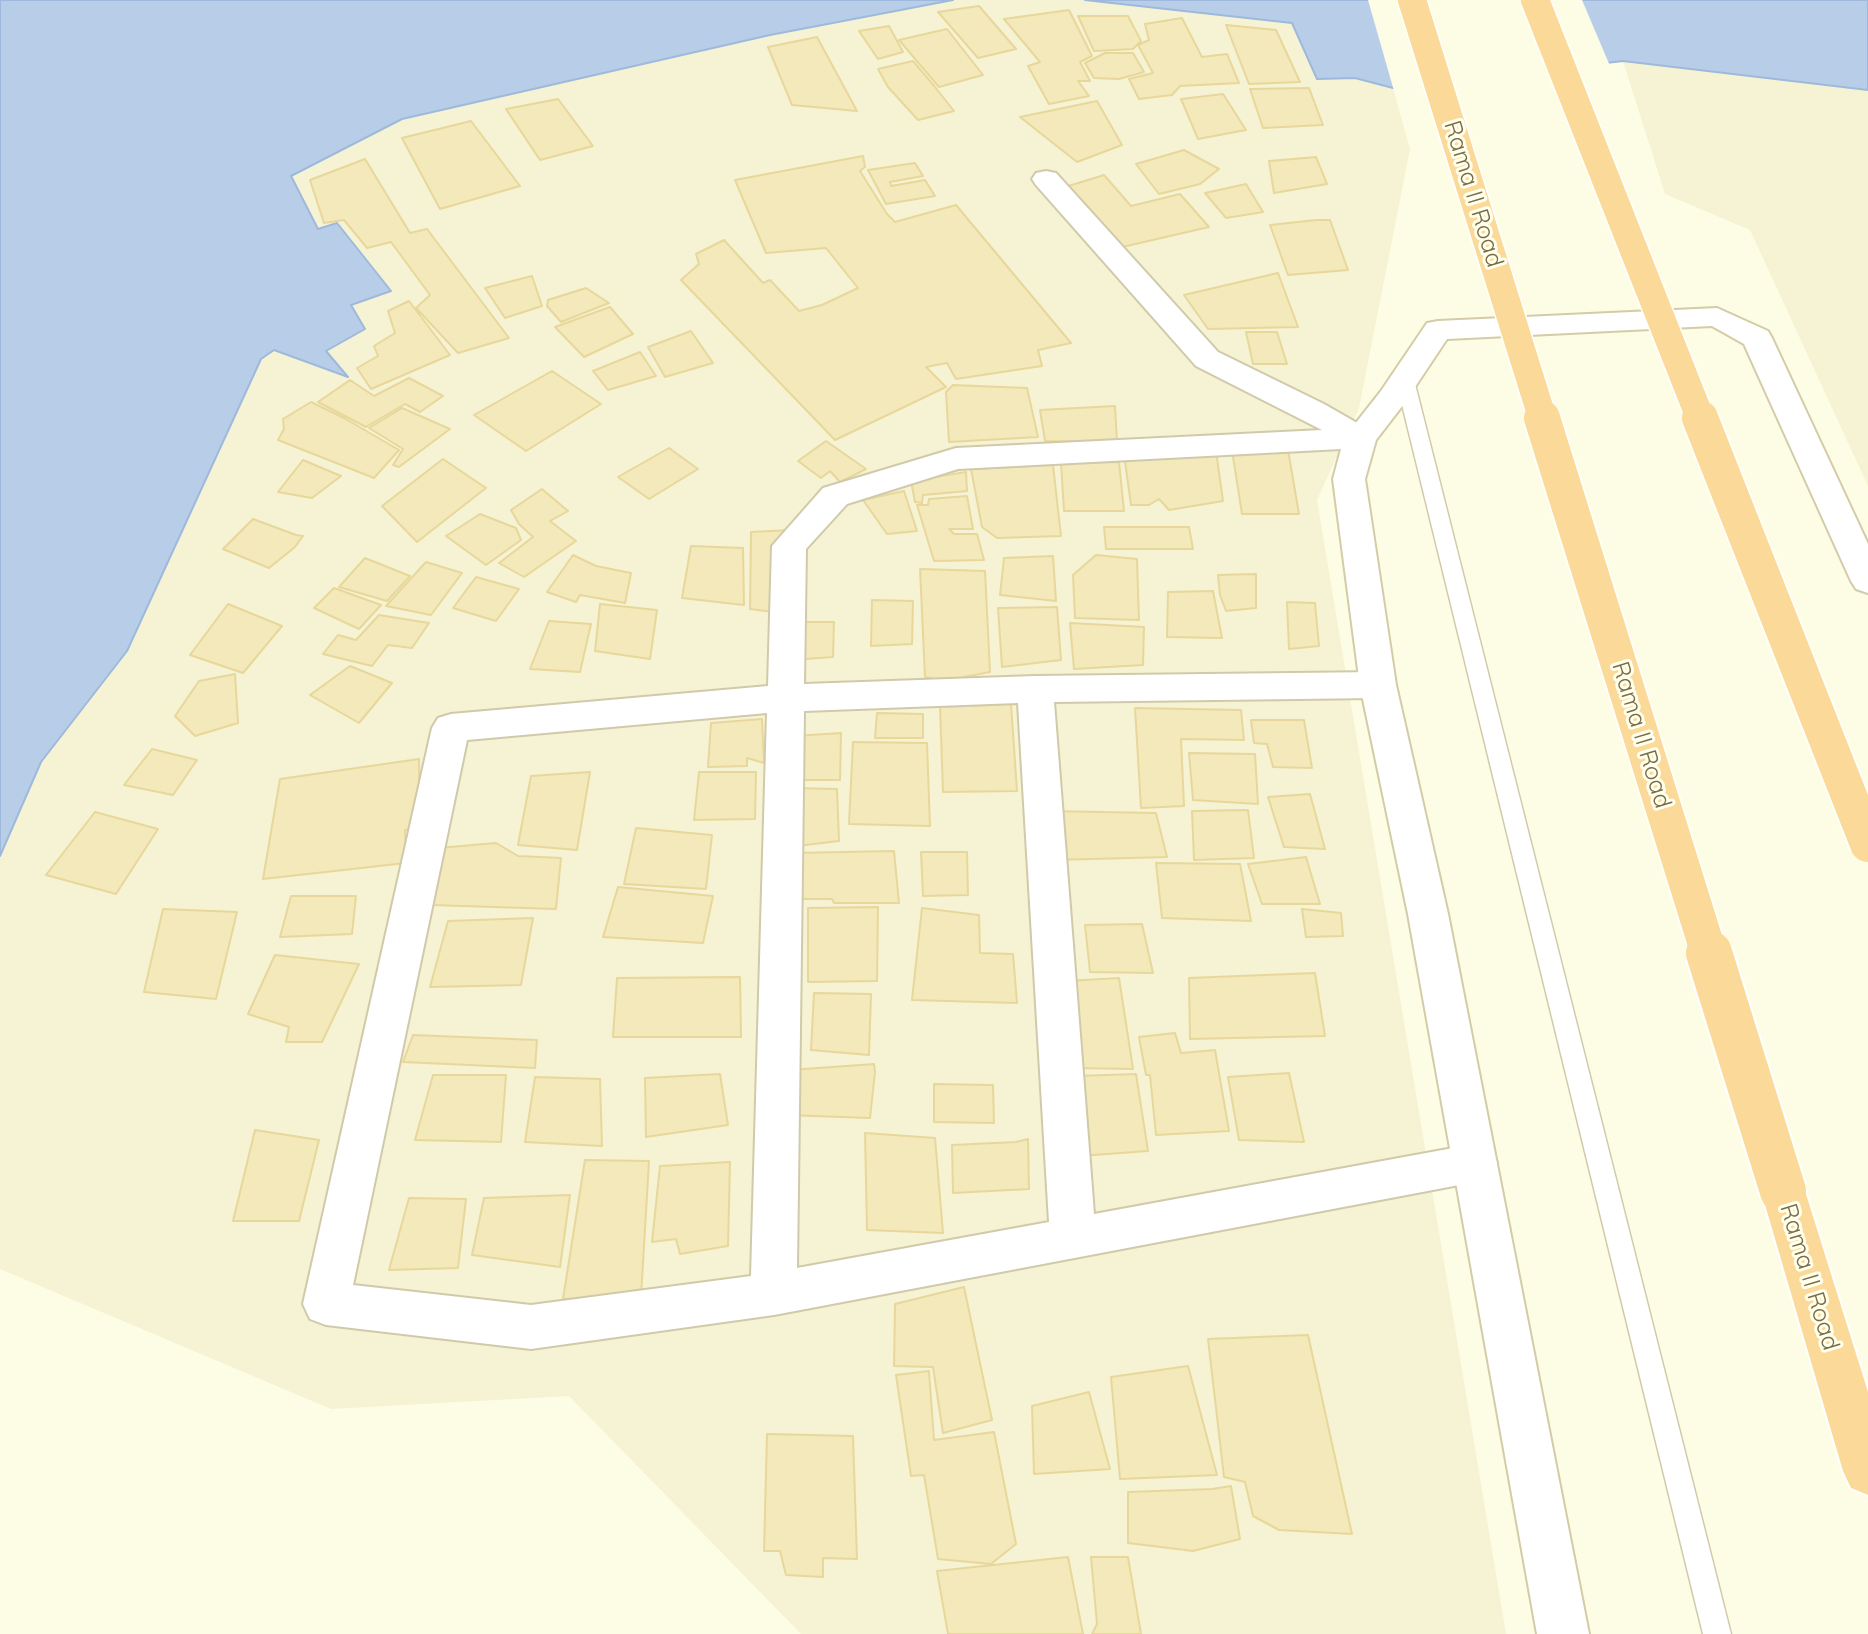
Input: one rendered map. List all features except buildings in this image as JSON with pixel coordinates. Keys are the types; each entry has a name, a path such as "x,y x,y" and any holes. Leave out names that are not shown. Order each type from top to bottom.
{"highway":[{"name":"Rama II Road","path":"1412,0 1868,1471"},
{"path":"1535,0 1868,844"}],"street":[{"path":"1046,179 1207,359 1313,411 1360,438"},
{"path":"1563,1634 1428,914 1378,685 1349,479 1360,438 1405,380 1438,330 1717,317 1757,338 1868,581"},
{"path":"774,1294 789,546 835,496 956,459 1360,438"},
{"path":"1378,685 1035,689 787,698 452,728 327,1304 531,1327 774,1294 1475,1163"},
{"path":"1035,689 1073,1239"}],"lane":[{"path":"1405,380 1717,1634"}],"shaded area":[{"path":"953,0 1085,0 1292,23 1317,79 1355,78 1393,88 1410,149 1359,408 1317,500 1506,1634 801,1634 569,1396 331,1409 0,1269 0,856 41,762 127,651 261,359 274,350 346,376 325,351 350,305 318,229 291,176 402,119 770,35"},
{"path":"1623,61 1868,90 1868,486 1750,230 1665,194"}],"water":[{"path":"0,0 953,0 770,35 402,119 291,176 318,229 337,223 391,291 351,305 365,329 326,351 348,377 274,350 261,359 127,651 41,762 0,856"},
{"path":"1085,0 1868,0 1868,90 1623,61 1393,88 1355,78 1317,79 1292,23"}],"pier":[{"path":"1368,0 1582,0 1610,66 1394,91"}]}
